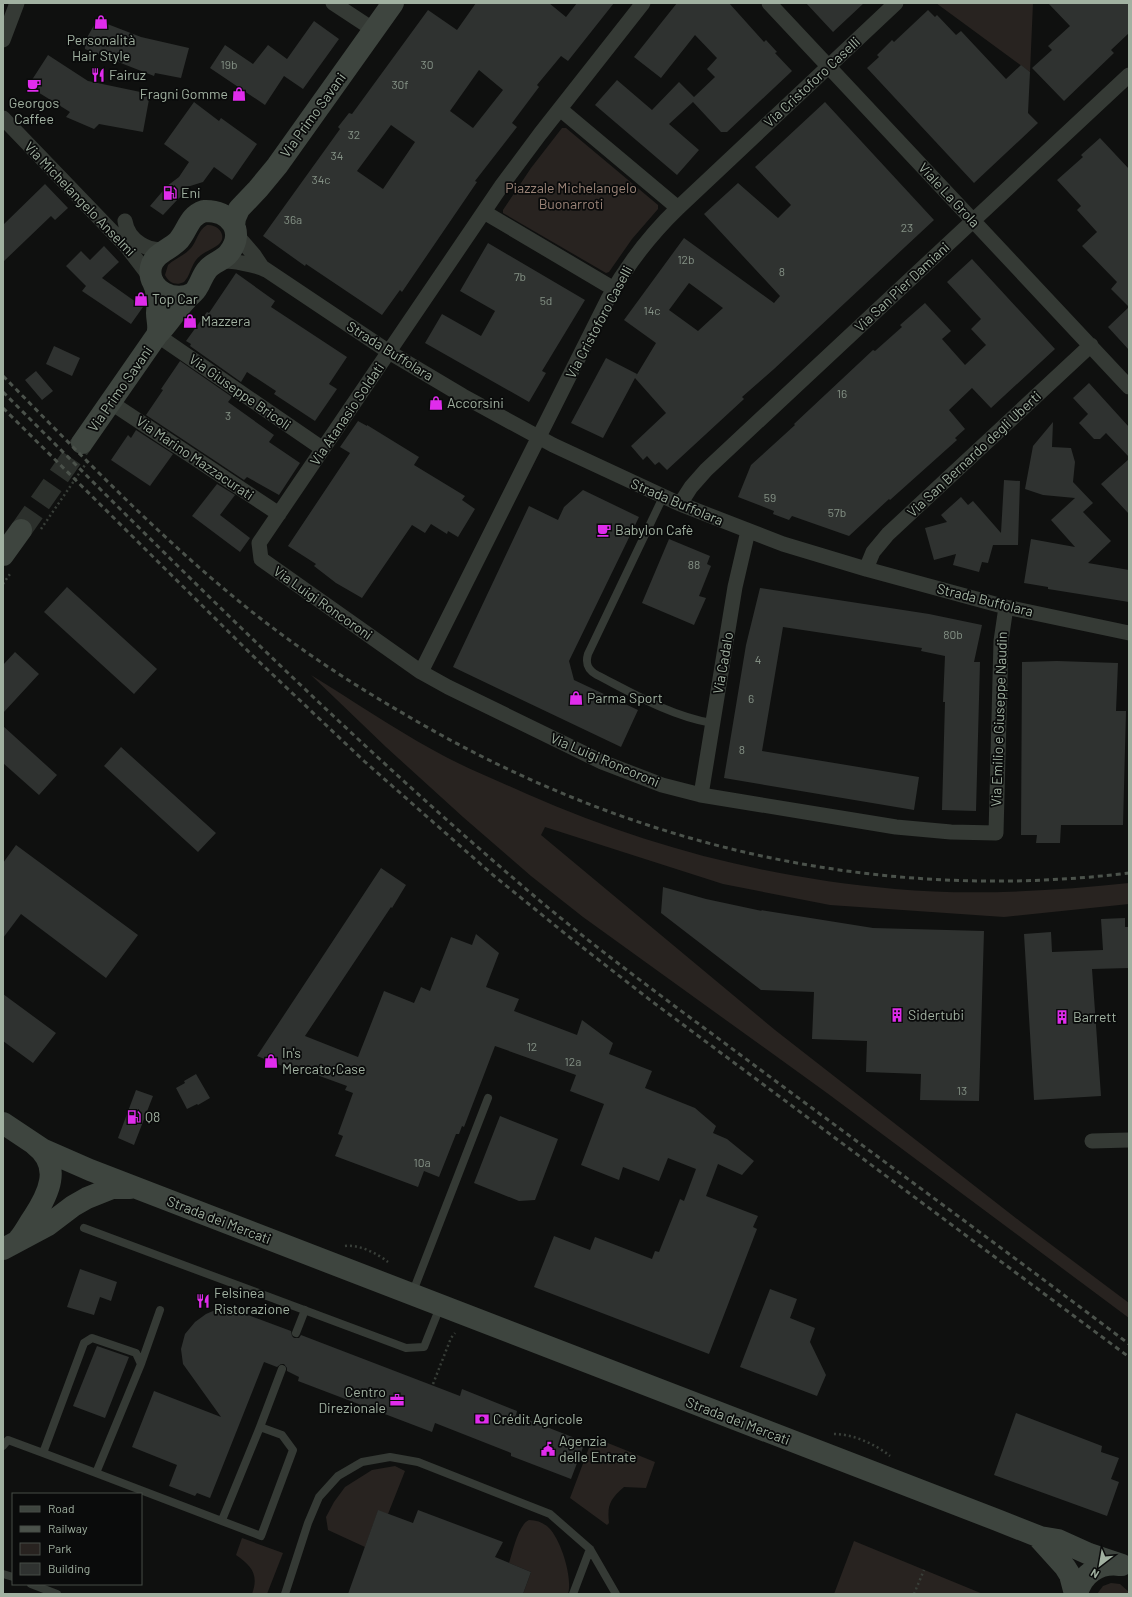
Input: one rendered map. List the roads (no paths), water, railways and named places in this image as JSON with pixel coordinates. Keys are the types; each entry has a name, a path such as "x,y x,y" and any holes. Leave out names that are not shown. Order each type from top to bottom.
{"street":[{"path":"3,40 18,3"},
{"path":"333,3 374,30"},
{"name":"Via Primo Savani","path":"234,226 235,218 239,209 277,166 393,3"},
{"path":"614,289 484,212 511,173 643,3"},
{"name":"Viale La Grola","path":"769,3 1129,387"},
{"name":"Via Cristoforo Caselli","path":"421,672 614,289 631,262 651,236 678,208 896,3"},
{"name":"Via San Pier Damiani","path":"680,504 691,487 706,470 1129,75"},
{"path":"560,109 678,208"},
{"name":"Via Michelangelo Anselmi","path":"3,118 127,247 153,282"},
{"name":"Via Primo Savani","path":"86,451 110,402 157,335 170,322 183,303 193,294 206,270 228,255 232,249 236,235 234,226 224,214 214,211 204,211 193,218 180,239 159,254 153,262 151,271 158,297 160,326 157,335"},
{"name":"Via Atanasio Soldati","path":"262,559 259,543 484,212"},
{"name":"Via Michelangelo Anselmi","path":"125,221 126,229 132,237 141,244 152,249 167,249"},
{"name":"Strada Buffolara","path":"234,226 240,240 254,255 262,267 389,352 539,437 663,497 783,544 866,569 1006,606 1129,633"},
{"name":"Strada Buffolara","path":"217,262 230,261 257,266 266,270"},
{"path":"153,282 164,293 174,297 184,297 193,294"},
{"name":"Via Giuseppe Bricoli","path":"157,335 323,449"},
{"name":"Via San Bernardo degli Uberti","path":"866,569 873,552 888,534 1090,346"},
{"name":"Via Marino Mazzacurati","path":"110,402 279,514"},
{"name":"Via Cadalo","path":"701,795 735,587 748,531"},
{"path":"3,555 29,533"},
{"name":"Via Luigi Roncoroni","path":"262,559 421,672 473,700 596,759 649,781 701,795 896,827 952,832 996,832"},
{"name":"Via Emilio e Giuseppe Naudin","path":"996,832 1001,641 1006,606"},
{"name":"Strada dei Mercati","path":"3,1123 32,1143 80,1166 145,1192 1037,1536 1058,1540 1089,1554 1125,1567"},
{"path":"1092,1141 1129,1140"},
{"path":"10,1245 42,1205 49,1190 51,1181 50,1167 46,1157 41,1150 32,1143"},
{"path":"10,1245 48,1225 80,1201 105,1190 123,1187 145,1192"},
{"name":"Strada dei Mercati","path":"1037,1536 1065,1567 1070,1575 1076,1594"},
{"name":"Strada dei Mercati","path":"1076,1594 1080,1585 1090,1572 1105,1565 1125,1567"}],"lane":[{"path":"663,497 588,654 588,669 593,674 663,708 689,718 712,723"},
{"path":"412,1294 488,1098"},
{"path":"84,1228 406,1348 424,1346 440,1306"},
{"path":"96,1473 141,1364 160,1310"},
{"path":"296,1333 305,1310"},
{"path":"43,1453 84,1343 92,1338 136,1353 141,1364"},
{"path":"222,1520 282,1369"},
{"path":"3,1446 8,1440 261,1536 293,1450 282,1435 260,1427"},
{"path":"284,1594 308,1523 319,1497 338,1476 362,1462 390,1458 418,1462 550,1514 590,1549 616,1594"},
{"path":"574,1594 590,1549"},
{"path":"33,1585 57,1594"}],"tunnel":[{"path":"21,530 82,443"}],"railway":[{"path":"3,376 93,467 186,556 251,611 288,639 346,679 406,715 490,760 576,799 664,830 754,854 846,871 939,880 1034,880 1129,873"},
{"path":"3,392 129,518 320,704 386,765 547,907 605,954 1129,1344"},
{"path":"3,408 252,655 364,761 493,875 654,1003 1129,1357"}],"place":[{"name":"Personalità Hair Style","path":"101,22"},
{"name":"Fairuz","path":"98,75"},
{"name":"Georgos Caffee","path":"34,85"},
{"name":"Fragni Gomme","path":"239,94"},
{"name":"Eni","path":"170,193"},
{"name":"Top Car","path":"141,299"},
{"name":"Mazzera","path":"190,321"},
{"name":"Accorsini","path":"436,403"},
{"name":"Babylon Cafè","path":"604,530"},
{"name":"Parma Sport","path":"576,698"},
{"name":"Sidertubi","path":"897,1015"},
{"name":"Barrett","path":"1062,1017"},
{"name":"In's Mercato;Case","path":"271,1061"},
{"name":"Q8","path":"134,1117"},
{"name":"Felsinea Ristorazione","path":"203,1301"},
{"name":"Centro Direzionale","path":"397,1400"},
{"name":"Crédit Agricole","path":"482,1419"},
{"name":"Agenzia delle Entrate","path":"548,1449"}],"park label":[{"name":"Piazzale Michelangelo Buonarroti","path":"571,196"}]}
